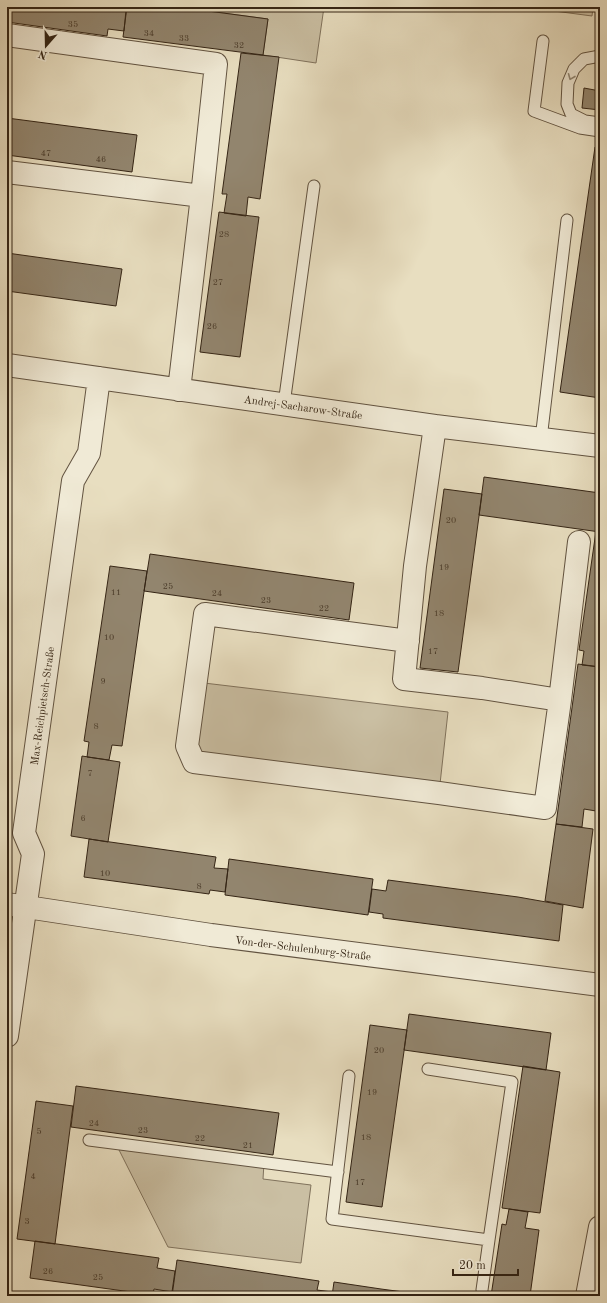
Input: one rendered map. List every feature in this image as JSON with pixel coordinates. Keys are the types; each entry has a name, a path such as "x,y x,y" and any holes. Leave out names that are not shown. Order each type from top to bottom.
{"street":[{"path":"7,35 216,64 179,390"},
{"path":"7,172 202,196"},
{"name":"Andrej-Sacharow-Straße","path":"7,365 435,426 600,446"},
{"name":"Max-Reichpietsch-Straße","path":"7,1036 16,905 33,854 24,833 73,481 89,453 99,378"},
{"path":"435,426 415,566 404,679 482,688 560,700"},
{"path":"408,641 205,614 187,746 194,762 545,808 579,542"},
{"name":"Von-der-Schulenburg-Straße","path":"16,905 219,936 600,985"},
{"path":"587,1296 600,1227"}],"lane":[{"path":"543,41 534,111 580,128 600,131"},
{"path":"600,56 584,59 574,69 568,83 567,104 571,114 585,120 600,123"},
{"path":"284,404 314,186"},
{"path":"541,439 567,220"},
{"path":"428,1070 512,1082 482,1290"},
{"path":"349,1076 332,1219 489,1240"},
{"path":"89,1140 338,1172"}],"shaded area":[{"path":"178,7 324,7 316,63 263,55 268,19"},
{"path":"524,7 593,7 592,16"},
{"path":"204,683 448,712 439,793 194,762"},
{"path":"116,1144 264,1163 263,1179 311,1185 301,1263 168,1247"}],"building":[{"path":"7,7 111,7 111,9 126,10 124,31 108,29 107,36 7,22"},
{"path":"127,7 178,7 268,19 263,55 123,37"},
{"path":"241,53 279,57 260,199 248,197 246,216 224,213 227,194 222,194"},
{"path":"584,88 600,91 600,110 582,108"},
{"path":"7,118 137,135 132,172 7,155"},
{"path":"595,147 600,147 600,398 560,392"},
{"path":"219,212 259,217 240,357 200,352"},
{"path":"7,253 122,269 116,306 7,291"},
{"path":"484,477 600,493 600,532 479,515"},
{"path":"444,489 482,494 458,672 420,668"},
{"path":"596,531 600,532 600,667 582,665 584,651 579,650"},
{"path":"150,554 354,583 349,620 144,591"},
{"path":"110,566 147,571 122,746 112,745 109,760 87,757 89,742 84,741"},
{"path":"578,664 600,667 600,780 596,811 584,809 582,827 556,824"},
{"path":"82,756 120,762 108,842 71,836"},
{"path":"556,824 593,829 583,908 545,901"},
{"path":"89,839 216,857 214,868 228,869 225,892 210,890 209,894 84,877"},
{"path":"229,859 373,879 368,915 225,895"},
{"path":"388,880 518,897 563,905 559,941 383,918 383,914 369,912 372,889 386,891"},
{"path":"409,1014 551,1033 546,1070 404,1050"},
{"path":"370,1025 407,1030 382,1207 346,1202"},
{"path":"523,1066 560,1072 540,1213 502,1208"},
{"path":"76,1086 279,1113 273,1155 71,1127"},
{"path":"36,1101 73,1106 55,1244 17,1239"},
{"path":"509,1209 528,1212 525,1228 539,1230 530,1296 491,1296 502,1224 506,1225"},
{"path":"35,1241 159,1258 157,1268 175,1271 172,1292 154,1289 153,1295 30,1278"},
{"path":"177,1260 319,1281 317,1290 332,1292 332,1296 172,1296"},
{"path":"334,1282 381,1289 434,1296 332,1296"}]}
